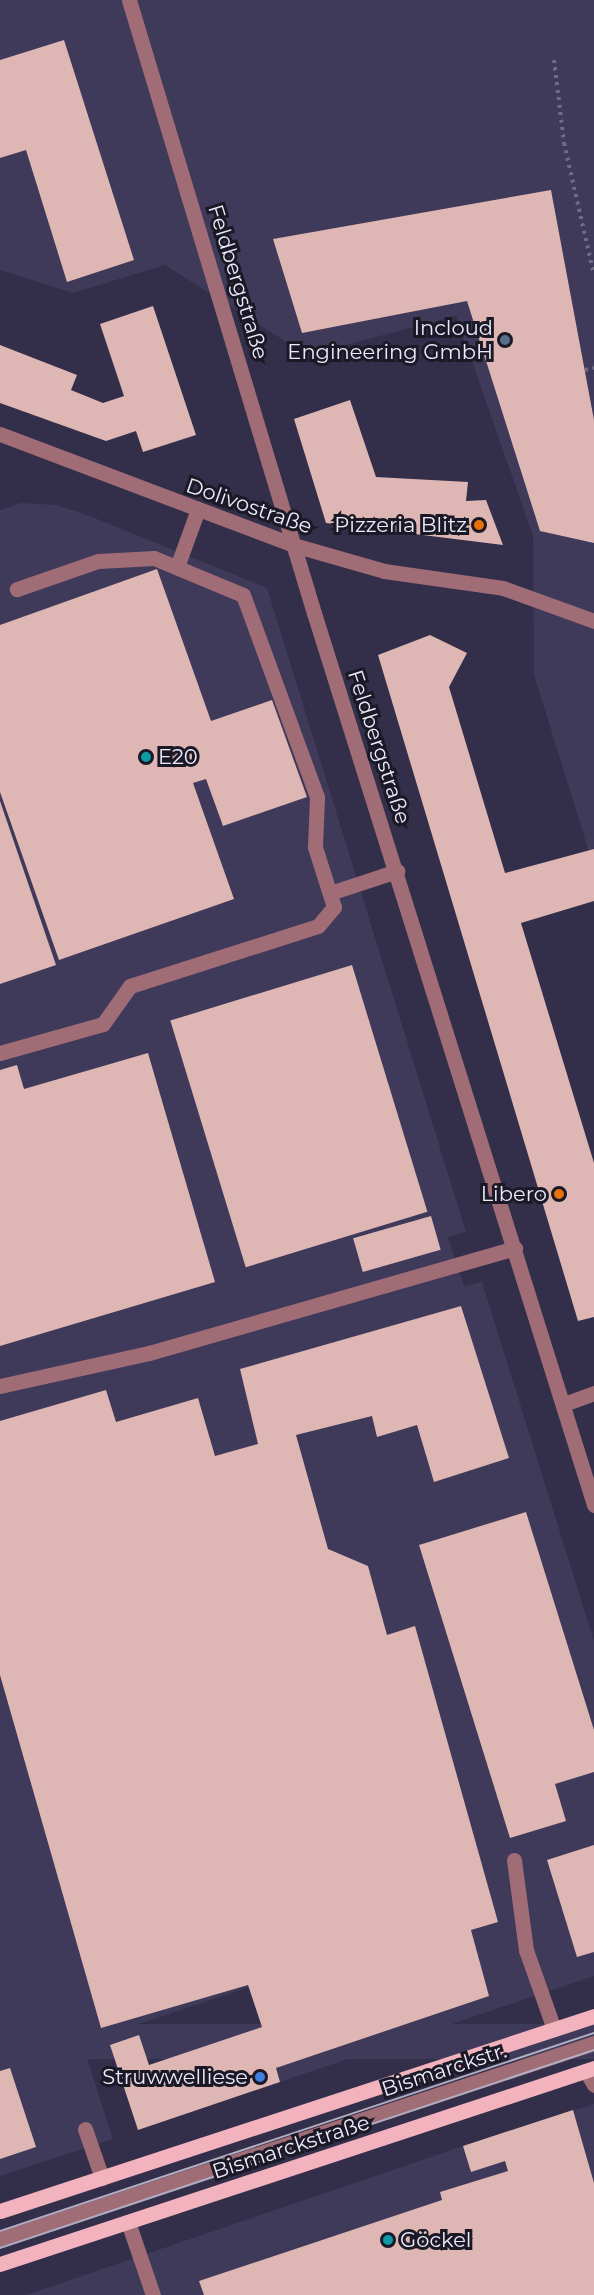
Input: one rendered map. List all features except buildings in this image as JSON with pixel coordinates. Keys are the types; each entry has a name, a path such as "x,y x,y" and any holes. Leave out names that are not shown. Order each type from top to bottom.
{"main road":[{"name":"Bismarckstraße","path":"0,2211 594,2016"},
{"name":"Bismarckstraße","path":"0,2264 590,2069"}],"street":[{"name":"Feldbergstraße","path":"129,0 594,1505"},
{"name":"Dolivostraße","path":"0,434 197,512 297,546 384,571 503,588 594,621"},
{"path":"177,567 197,512"},
{"path":"0,1053 103,1024 130,986 318,926 334,907 315,847 317,797 243,595 154,558 98,561 17,589"},
{"path":"330,893 397,871"},
{"path":"0,1386 149,1353 515,1248"},
{"path":"564,1404 594,1394"},
{"path":"514,1860 526,1950 554,2029"},
{"name":"Bismarckstr.","path":"0,2239 594,2043"},
{"path":"590,2069 594,2085"},
{"path":"85,2129 102,2178"},
{"path":"128,2222 153,2295"}],"path":[{"path":"554,60 564,143 594,275"},
{"path":"585,370 594,368"}],"shaded area":[{"path":"0,0 594,0 594,868 534,675 533,536 456,316 307,355 165,265 73,293 0,270"},
{"path":"21,503 57,505 90,516 267,588 466,1232 448,1237 464,1286 482,1282 594,1641 594,1976 280,2082 249,1987 82,2043 113,2139 0,2176 0,510"},
{"path":"0,2024 594,2024 594,2059 0,2059"},
{"path":"594,2104 594,2295 26,2295 463,2146"}],"tram line":[{"path":"0,2231 594,2033"},
{"path":"0,2248 594,2050"}],"place":[{"name":"Incloud Engineering GmbH","path":"505,340"},
{"name":"Pizzeria Blitz","path":"479,525"},
{"name":"E20","path":"146,757"},
{"name":"Libero","path":"559,1194"},
{"name":"Struwwelliese","path":"260,2077"},
{"name":"Göckel","path":"388,2240"}]}
